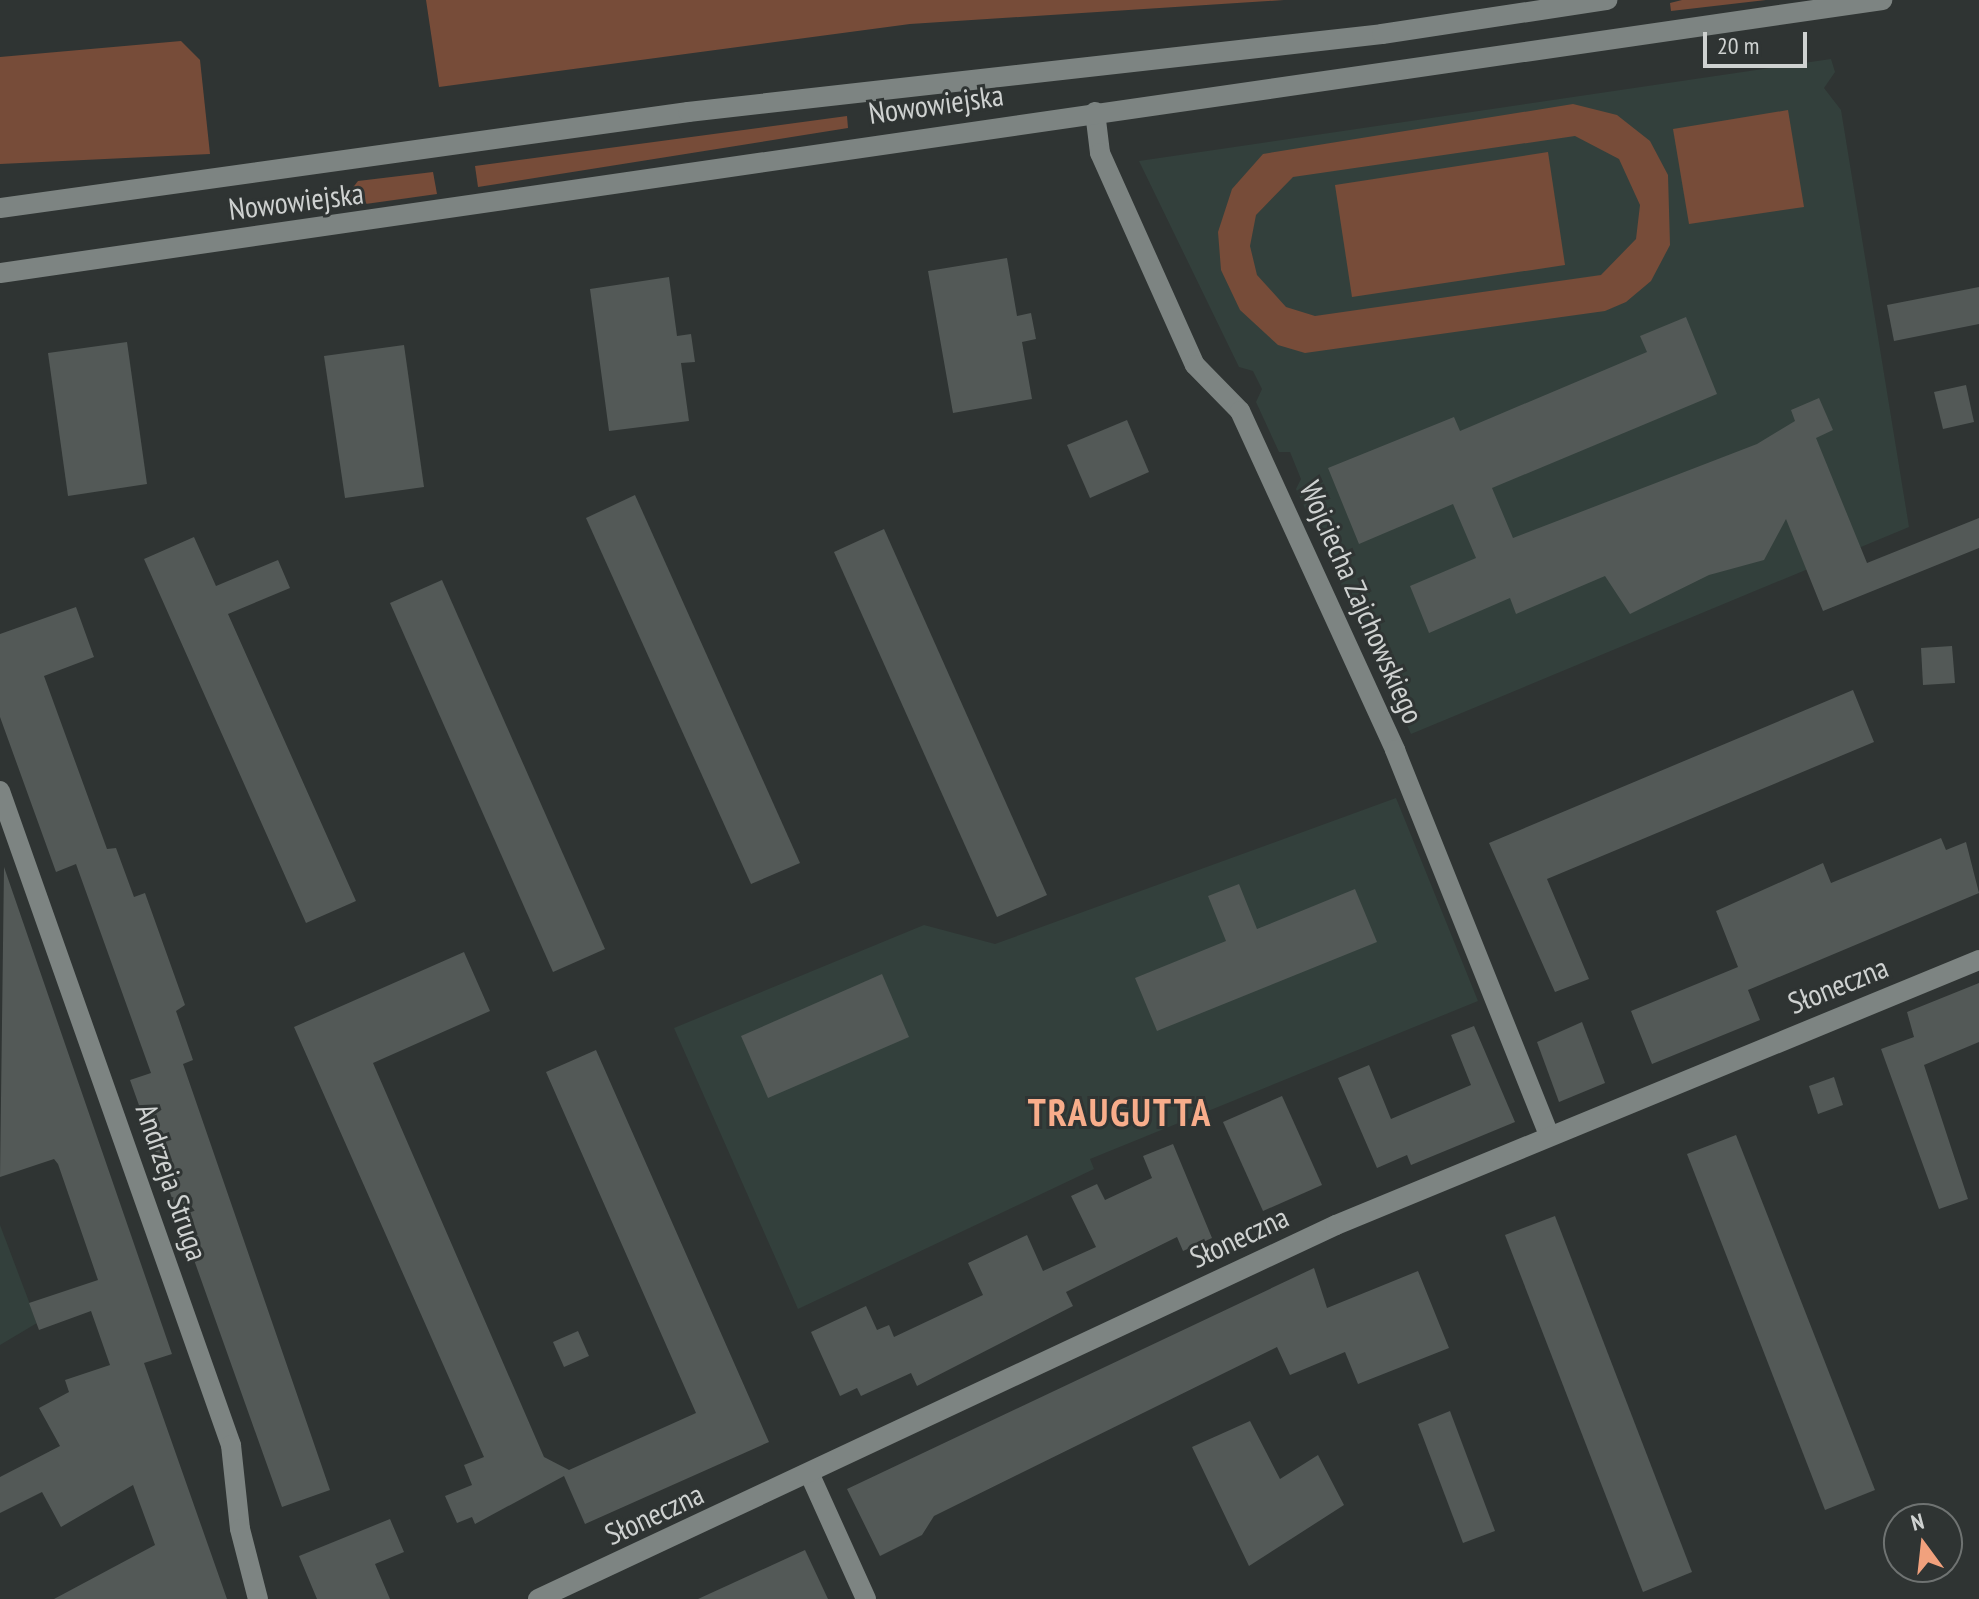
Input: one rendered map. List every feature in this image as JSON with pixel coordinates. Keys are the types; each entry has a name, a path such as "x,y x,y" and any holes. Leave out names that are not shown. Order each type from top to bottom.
{"street":[{"name":"Nowowiejska","path":"0,208 688,112 1382,34 1607,0"},
{"name":"Nowowiejska","path":"0,273 1882,0"},
{"name":"Wojciecha Zajchowskiego","path":"1095,112 1100,153 1195,365 1240,411 1427,826 1549,1135"},
{"name":"Andrzeja Struga","path":"0,791 231,1445 240,1529 258,1599"},
{"name":"Słoneczna","path":"538,1599 810,1475 1256,1262 1549,1135 1979,960"},
{"path":"810,1475 866,1599"}],"shaded area":[{"path":"426,0 1284,0 910,24 439,87"},
{"path":"1682,0 1766,0 1671,11 1670,3"},
{"path":"181,41 200,60 210,154 0,164 0,57"},
{"path":"1831,59 1835,72 1824,88 1841,110 1909,527 1411,734 1296,489 1301,479 1290,452 1279,452 1256,402 1262,389 1253,371 1239,367 1139,161"},
{"path":"1573,104 1617,115 1650,141 1668,175 1670,245 1651,281 1626,302 1605,311 1305,353 1278,345 1240,310 1221,270 1218,232 1232,189 1263,154","holes":["1575,136 1619,159 1640,205 1636,239 1601,275 1315,316 1286,307 1257,275 1250,246 1256,215 1293,177"]},
{"path":"1788,110 1804,207 1689,224 1673,129"},
{"path":"847,116 848,128 478,187 475,166"},
{"path":"1548,152 1565,265 1352,297 1335,185"},
{"path":"433,172 437,194 337,208 358,181"},
{"path":"1396,798 1478,1001 1090,1159 1094,1169 798,1309 674,1028 924,925 995,944"},
{"path":"0,1225 37,1323 0,1345"}],"building":[{"path":"1007,258 1017,316 1031,313 1036,339 1022,342 1032,399 953,413 928,271"},
{"path":"669,277 677,336 691,334 695,362 681,363 689,421 609,431 590,289"},
{"path":"1979,287 1979,324 1894,341 1887,305"},
{"path":"1686,317 1717,394 1492,488 1513,538 1757,444 1795,421 1791,410 1819,398 1833,430 1816,438 1867,563 1979,518 1979,548 1823,611 1786,519 1764,560 1709,575 1630,614 1605,576 1516,614 1510,598 1429,633 1410,586 1476,558 1453,504 1359,544 1328,468 1454,417 1460,431 1647,352 1640,336"},
{"path":"127,342 147,484 68,496 48,353"},
{"path":"404,345 424,487 345,498 324,356"},
{"path":"1966,385 1974,422 1943,429 1934,392"},
{"path":"1127,420 1149,472 1090,498 1067,445"},
{"path":"635,495 800,863 751,884 586,518"},
{"path":"884,529 1047,895 997,917 834,552"},
{"path":"194,537 216,586 278,560 290,588 228,614 356,901 306,923 144,559"},
{"path":"442,580 605,949 553,972 390,603"},
{"path":"76,607 94,657 44,676 107,849 116,848 134,897 145,893 185,1005 176,1011 193,1060 183,1064 330,1490 282,1507 130,1080 151,1073 76,864 56,872 0,717 0,634"},
{"path":"1952,646 1955,683 1923,685 1921,648"},
{"path":"1853,690 1874,742 1547,879 1589,979 1555,992 1489,843"},
{"path":"1941,838 1946,850 1966,842 1979,893 1748,990 1760,1020 1652,1064 1631,1011 1738,967 1716,911 1823,863 1831,883"},
{"path":"4,867 172,1354 144,1363 227,1599 54,1599 155,1545 133,1485 61,1527 42,1492 0,1513 0,1477 60,1446 39,1408 69,1392 65,1380 110,1365 91,1311 39,1330 29,1303 98,1280 58,1164 54,1159 0,1177"},
{"path":"1239,884 1257,929 1355,889 1377,942 1157,1031 1135,978 1226,941 1208,896"},
{"path":"464,952 490,1011 373,1063 544,1457 569,1470 696,1413 546,1072 596,1050 769,1442 585,1524 564,1476 475,1524 472,1517 457,1523 445,1496 472,1485 464,1465 484,1457 294,1027"},
{"path":"882,974 909,1037 768,1098 741,1036"},
{"path":"1979,983 1979,1042 1924,1065 1968,1199 1939,1209 1881,1049 1914,1037 1907,1012"},
{"path":"1582,1022 1605,1083 1559,1102 1537,1042"},
{"path":"1474,1026 1515,1122 1411,1165 1407,1155 1377,1168 1338,1078 1369,1065 1391,1119 1471,1085 1451,1035"},
{"path":"1834,1077 1843,1105 1818,1114 1809,1086"},
{"path":"1282,1096 1322,1185 1263,1211 1223,1122"},
{"path":"1736,1135 1875,1490 1825,1510 1687,1154"},
{"path":"1173,1144 1212,1238 1183,1251 1177,1237 1066,1292 1073,1306 917,1386 911,1373 861,1396 857,1388 840,1396 811,1332 866,1306 877,1330 889,1325 894,1337 983,1295 968,1263 1027,1235 1043,1271 1096,1247 1071,1196 1097,1184 1105,1200 1152,1178 1143,1156"},
{"path":"1555,1216 1692,1572 1643,1592 1505,1235"},
{"path":"1314,1268 1327,1308 1418,1271 1449,1348 1358,1384 1345,1352 1290,1375 1277,1347 934,1516 922,1535 880,1556 847,1489"},
{"path":"578,1331 589,1356 564,1367 553,1342"},
{"path":"1450,1411 1495,1531 1463,1543 1418,1424"},
{"path":"1250,1421 1280,1479 1318,1455 1344,1505 1249,1566 1192,1447"},
{"path":"390,1519 404,1552 375,1564 390,1599 317,1599 299,1556"},
{"path":"805,1550 828,1599 698,1599"}],"district":[{"name":"TRAUGUTTA","path":"1120,1112"}]}
